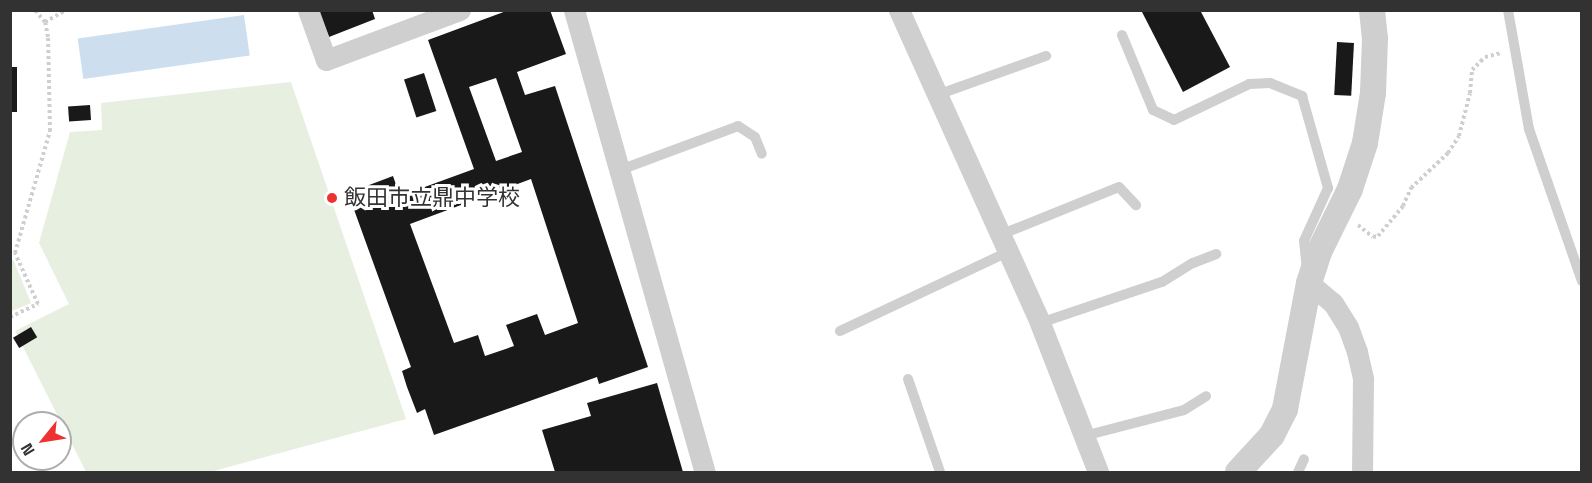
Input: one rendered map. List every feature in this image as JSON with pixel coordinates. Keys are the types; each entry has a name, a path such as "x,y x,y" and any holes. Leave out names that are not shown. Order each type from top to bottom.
{"street":[{"path":"308,10 326,60 460,10"},
{"path":"574,10 705,472"},
{"path":"899,10 1040,323 1098,472"},
{"path":"1246,470 1272,435 1285,409 1309,283 1319,252 1350,189 1365,143 1373,93 1375,39 1372,10"},
{"path":"1309,283 1333,303 1348,327 1357,352 1363,379 1362,472"}],"lane":[{"path":"1509,10 1529,129 1581,281"},
{"path":"1122,35 1153,110 1174,120 1249,84 1270,83 1302,96 1328,188 1304,241 1309,283"},
{"path":"937,95 1046,56"},
{"path":"620,170 738,126 755,137 762,154"},
{"path":"840,331 1004,243 1119,187 1136,205"},
{"path":"1040,323 1162,282 1193,263 1216,254"},
{"path":"908,379 940,472"},
{"path":"1084,436 1184,410 1206,396"},
{"path":"1298,472 1304,459"}],"path":[{"path":"10,317 38,304 15,253 51,131 48,37 45,22 35,10"},
{"path":"45,22 66,10"},
{"path":"1354,227 1359,224 1373,237 1378,236 1403,206 1411,188 1448,153 1459,136 1470,93 1472,70 1485,57 1515,51"}],"shaded area":[{"path":"291,82 406,419 210,472 86,472 72,444 72,411 55,411 15,331 69,304 39,243 70,132 102,130 101,103"},
{"path":"13,259 31,303 12,311 10,264"}],"water":[{"path":"244,15 250,56 83,79 78,38"}],"building":[{"path":"318,10 372,10 375,19 329,37"},
{"path":"509,10 550,10 566,54 517,72 525,95 555,86 648,367 599,384 597,377 434,435 425,409 417,413 407,387 402,371 411,367 348,193 393,176 400,196 474,169 428,40","holes":["496,78 522,152 496,161 469,87","531,179 578,323 545,335 537,314 506,325 514,346 485,356 478,335 454,343 410,224"]},
{"path":"1141,10 1200,10 1230,67 1183,92"},
{"path":"1337,42 1354,43 1351,96 1334,95"},
{"path":"10,67 17,67 17,112 10,112"},
{"path":"424,73 436,111 416,118 404,79"},
{"path":"90,105 91,120 69,121 68,107"},
{"path":"31,327 37,337 19,348 13,338"},
{"path":"657,383 683,472 555,472 542,430 591,416 587,403"}],"place":[{"name":"飯田市立鼎中学校","path":"332,198"}]}
